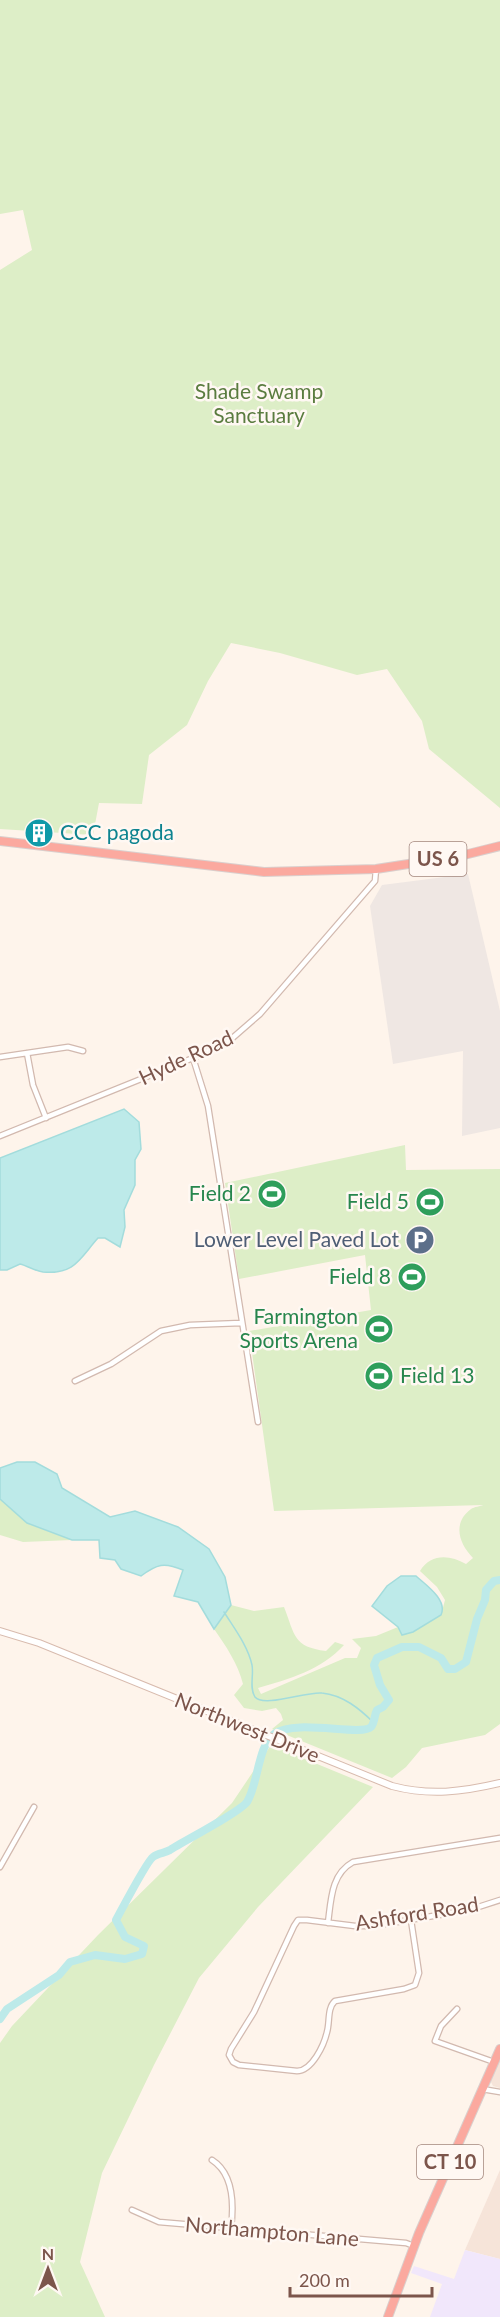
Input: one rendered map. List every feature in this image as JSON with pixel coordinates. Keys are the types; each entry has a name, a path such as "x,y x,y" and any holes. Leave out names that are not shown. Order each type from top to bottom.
{"highway":[{"name":"US 6","path":"0,841 264,872 376,869 459,856 500,846"},
{"name":"CT 10","path":"388,2317 414,2246 500,2049"}],"main road":[{"name":"Northwest Drive","path":"0,1631 39,1644 245,1728 403,1789 425,1793 448,1793 500,1783"}],"street":[{"name":"Hyde Road","path":"0,1136 193,1058 229,1041 260,1014 375,881 376,869"},
{"path":"0,1057 68,1047 82,1052"},
{"path":"27,1053 33,1085 46,1118"},
{"path":"193,1058 208,1106 258,1422"},
{"path":"75,1381 111,1364 161,1331 190,1325 242,1323"},
{"path":"0,1867 34,1807"},
{"path":"328,1923 337,1877 343,1868 353,1862 500,1838"},
{"name":"Ashford Road","path":"411,1920 419,1973 415,1984 404,1989 335,2001 330,2007 326,2036 305,2070 236,2064 230,2055 231,2049 254,2012 298,1920 364,1926 469,1910 500,1900"},
{"path":"457,2009 441,2026 435,2041 494,2062"},
{"path":"482,2089 500,2092"},
{"path":"212,2160 222,2166 232,2193 231,2228"},
{"name":"Northampton Lane","path":"132,2210 159,2222 406,2243 414,2246"}],"shaded area":[{"path":"468,874 500,1011 500,1128 462,1136 463,1051 393,1064 370,906 382,885"},
{"path":"500,2059 500,2088 493,2086 490,2080"},
{"path":"500,2170 500,2259 465,2250"},
{"path":"465,2250 500,2259 500,2317 430,2317 442,2284 411,2273 414,2266 454,2279"}],"green space":[{"name":"Shade Swamp Sanctuary","path":"0,0 500,0 500,808 429,749 422,721 387,669 357,675 280,653 231,643 208,681 187,725 149,755 142,804 99,803 93,835 0,829 0,270 32,250 23,210 0,214"},
{"name":"Farmington Sports Arena","path":"405,1145 406,1170 500,1169 500,1724 485,1735 422,1748 406,1767 392,1778 272,1729 283,1720 276,1708 262,1711 244,1708 234,1695 243,1684 238,1669 214,1629 231,1605 254,1611 284,1607 293,1632 301,1643 326,1651 335,1642 344,1645 315,1667 258,1688 261,1694 345,1658 357,1658 361,1648 352,1639 376,1636 398,1627 402,1634 441,1615 445,1600 437,1587 420,1571 430,1561 441,1557 466,1564 473,1558 461,1540 461,1521 472,1508 483,1505 274,1511 249,1331 371,1310 365,1255 239,1279 225,1183"},
{"path":"0,1499 27,1523 72,1540 23,1542 0,1535"},
{"path":"271,1745 373,1787 258,1907 199,1978 154,2065 102,2173 80,2262 105,2317 0,2317 0,2043 12,2026 98,1935 232,1803"}],"water":[{"path":"124,1109 139,1122 141,1149 135,1160 135,1185 124,1210 125,1227 120,1247 105,1238 98,1238 76,1264 63,1271 43,1272 20,1264 7,1270 0,1270 0,1158"},
{"path":"17,1462 35,1462 57,1474 62,1488 110,1517 135,1511 178,1527 209,1549 225,1577 231,1605 214,1629 198,1602 174,1596 183,1570 166,1565 152,1569 141,1576 121,1569 115,1560 100,1558 99,1540 72,1540 27,1523 0,1499 0,1468"},
{"path":"401,1576 416,1576 439,1598 442,1609 441,1615 413,1632 402,1635 398,1627 372,1606 387,1586"}],"waterway":[{"path":"0,2019 7,2009 59,1975 70,1962 95,1955 125,1959 142,1954 144,1946 125,1937 116,1920 150,1860 211,1826 247,1802 254,1786 261,1756 274,1734 297,1728 365,1730 371,1727 377,1710 389,1700 380,1685 374,1665 377,1658 402,1647 419,1647 441,1658 448,1669 455,1669 466,1662 486,1590 494,1581 500,1580"},
{"path":"224,1612 250,1658 252,1690 255,1697 267,1701 315,1693 330,1694 351,1704 374,1723"}],"place":[{"name":"CCC pagoda","path":"39,833"},
{"name":"Field 2","path":"272,1194"},
{"name":"Field 5","path":"430,1202"},
{"name":"Lower Level Paved Lot","path":"420,1240"},
{"name":"Field 8","path":"412,1277"},
{"name":"Farmington Sports Arena","path":"379,1329"},
{"name":"Field 13","path":"379,1376"}]}
